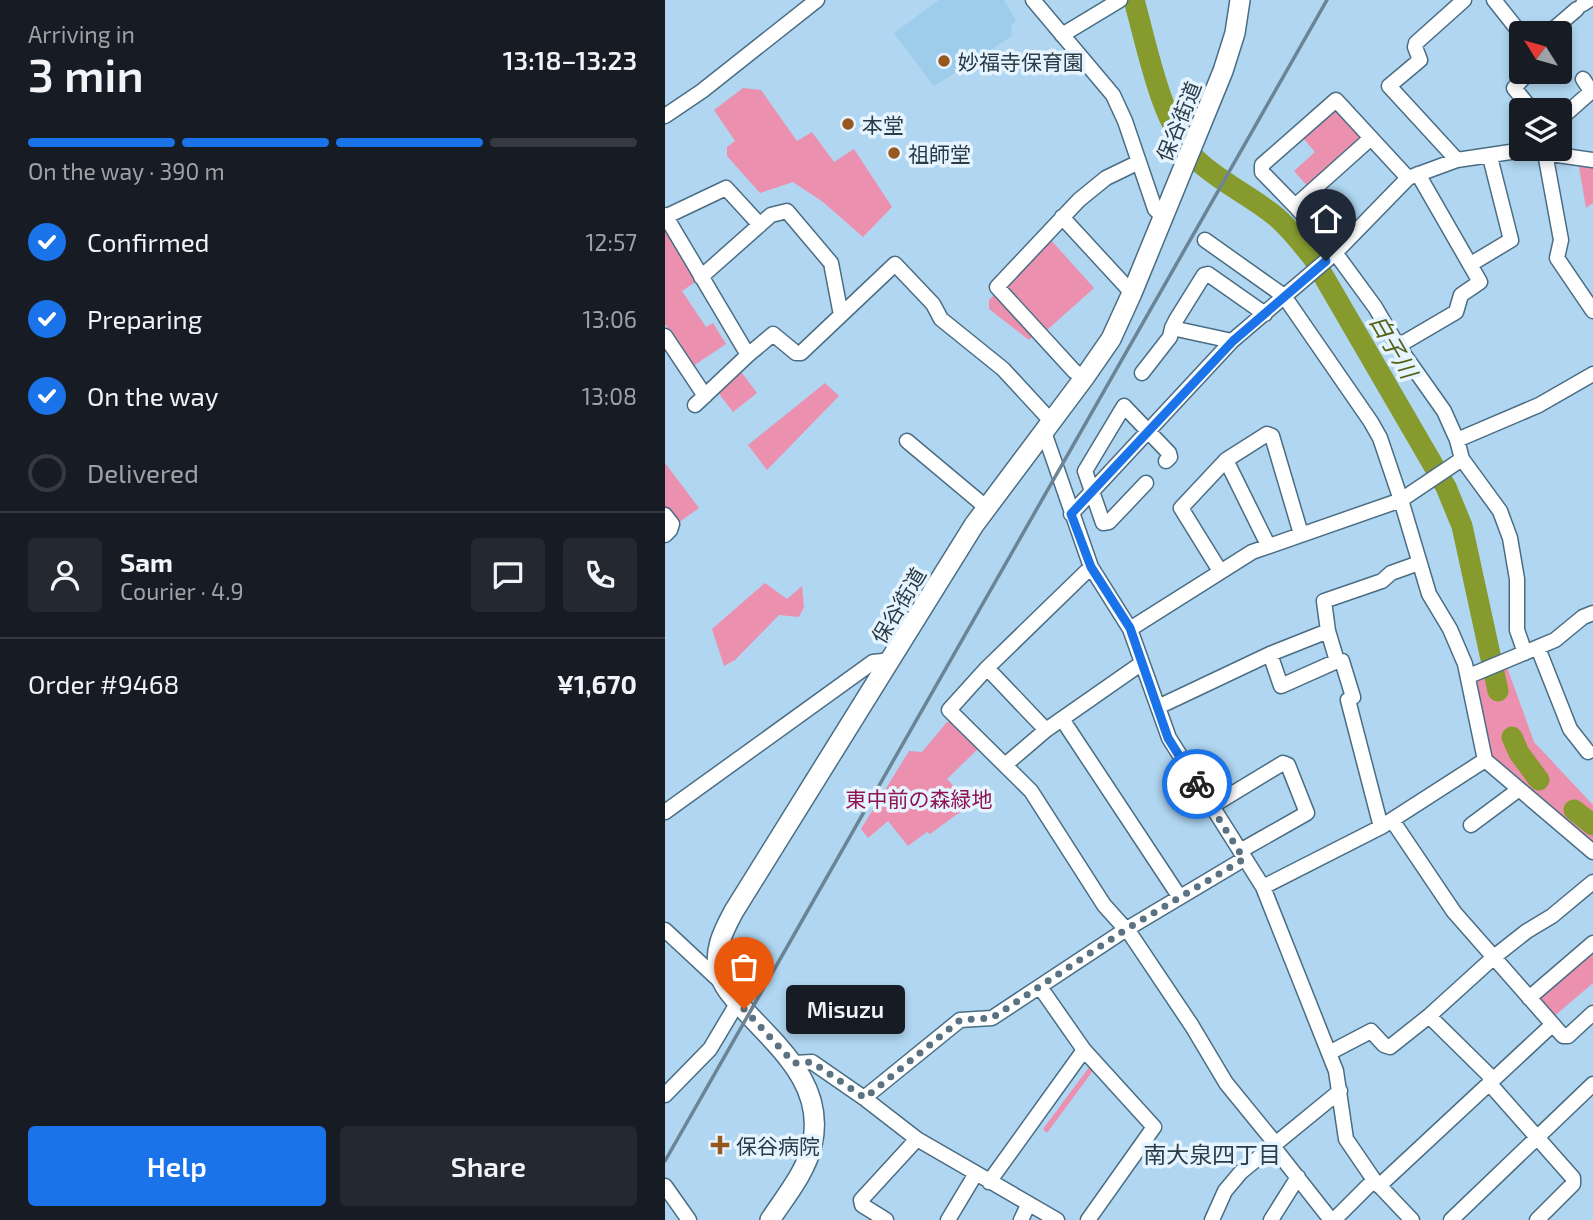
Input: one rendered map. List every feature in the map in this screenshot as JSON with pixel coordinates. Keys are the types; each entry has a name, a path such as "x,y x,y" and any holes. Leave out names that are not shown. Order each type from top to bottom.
{"main road":[{"name":"保谷街道","path":"770,1220 803,1168 812,1145 812,1101 803,1077 794,1063 725,986 717,954 726,925 987,508 1111,339 1164,218 1231,47 1240,0"}],"street":[{"path":"665,116 702,91 817,0"},
{"path":"1033,0 1113,96 1125,121 1156,209 1164,218"},
{"path":"1062,35 1119,0"},
{"path":"1457,160 1389,86 1420,60 1416,43 1464,0"},
{"path":"1494,0 1511,21"},
{"path":"1563,21 1583,4"},
{"path":"1518,84 1514,88 1522,98"},
{"path":"1572,106 1589,87"},
{"path":"1398,346 1458,310 1461,295 1481,282 1413,176 1371,138 1336,100 1262,165 1262,172 1295,205 1335,253 1375,307 1398,346 1444,411 1462,459 1500,511 1510,538 1517,579 1517,630 1532,651 1570,729 1588,752"},
{"path":"1295,205 1371,138"},
{"path":"1572,153 1593,160"},
{"path":"1071,514 1233,341 1335,253 1413,176 1457,160 1509,154"},
{"path":"1471,264 1511,240 1490,157"},
{"path":"1538,161 1561,240 1557,258 1593,311"},
{"path":"1084,378 1074,371 997,287 1062,217 1106,178 1139,162"},
{"path":"748,355 665,216 726,188 760,225"},
{"path":"701,277 773,213 784,211 789,213 831,262 840,310 843,313"},
{"path":"1062,217 1132,293"},
{"path":"1205,240 1285,296 1380,439 1429,594 1450,629 1469,676 1485,760 1593,852"},
{"path":"665,336 700,401 773,334 796,353 801,353 893,265 897,265 933,304 941,319 1003,369 1047,426 1071,514 1091,567 1130,628 1168,738 1263,887 1329,1053 1340,1091 1346,1139 1404,1217"},
{"path":"1142,373 1170,337 1175,320 1206,274 1265,314"},
{"path":"1173,328 1233,341"},
{"path":"1457,440 1539,405 1593,374"},
{"path":"1146,483 1105,524 1102,522 1086,468 1122,408 1126,407 1170,453 1166,461"},
{"path":"1220,571 1181,511 1182,506 1226,460 1270,433 1301,534"},
{"path":"907,441 987,508"},
{"path":"1130,628 1252,552 1401,500 1462,459"},
{"path":"1226,460 1268,545"},
{"path":"665,515 672,524 665,535"},
{"path":"1337,661 1328,631 1324,603 1326,599 1382,580 1391,573 1419,563"},
{"path":"1091,567 949,710 1031,791 1104,905 1125,930 1192,1026 1226,1083 1332,1220 1377,1183 1552,1025"},
{"path":"1469,676 1556,639 1583,617 1593,613"},
{"path":"1158,708 1270,654 1328,631"},
{"path":"1270,654 1281,686 1337,661 1345,663 1353,697 1348,700 1386,823 1454,912 1552,1025 1566,1037 1593,1013"},
{"path":"665,812 873,662 892,660"},
{"path":"1005,765 1046,730 1142,663"},
{"path":"988,668 1046,730"},
{"path":"1062,719 1179,896"},
{"path":"1263,887 1386,823 1485,760"},
{"path":"865,1098 960,1020 992,1018 1307,813 1288,765 1283,763 1212,806"},
{"path":"1471,825 1518,790"},
{"path":"1329,1053 1371,1031 1384,1045 1390,1046 1429,1016 1494,957 1593,882"},
{"path":"665,930 725,986"},
{"path":"1529,998 1593,943"},
{"path":"1039,987 1084,1050 1154,1126 1088,1220"},
{"path":"665,1095 710,1049 738,1002"},
{"path":"1429,1016 1491,1081 1574,1181 1537,1220"},
{"path":"989,1182 1084,1050"},
{"path":"794,1063 812,1062 865,1098 917,1139 975,1175 1057,1220"},
{"path":"1451,1220 1593,1084"},
{"path":"1212,1220 1225,1191 1241,1172 1340,1091"},
{"path":"886,1220 862,1205 861,1200 917,1139"},
{"path":"948,1220 975,1175"},
{"path":"1271,1220 1298,1177"},
{"path":"665,1186 689,1220"},
{"path":"1021,1220 1028,1205"}],"shaded area":[{"name":"妙福寺保育園","path":"939,0 1004,0 1016,21 1011,25 1012,36 934,86 894,33"}],"green space":[{"path":"743,88 761,90 797,141 812,132 834,162 854,149 892,207 863,237 823,202 793,182 760,193 727,156 727,147 735,141 714,110"},
{"path":"1335,107 1362,137 1361,142 1309,188 1294,171 1315,152 1302,137"},
{"path":"1578,161 1593,163 1593,203 1586,208"},
{"path":"665,227 697,281 682,291 706,327 713,323 726,344 693,366 665,324"},
{"path":"1050,239 1094,288 1046,331 1008,289 1007,284"},
{"path":"994,295 999,296 1035,334 1029,340 989,309 989,300"},
{"path":"739,369 757,393 733,412 720,395 720,390"},
{"path":"825,383 839,396 767,470 748,445"},
{"path":"665,463 699,508 678,523 665,506"},
{"path":"765,583 787,599 802,586 804,607 799,617 779,615 735,660 724,666 712,629"},
{"path":"1507,667 1534,742 1593,805 1593,843 1491,761 1475,680"},
{"name":"東中前の森緑地","path":"952,721 979,748 947,779 971,804 930,834 927,832 908,846 888,821 868,838 861,829 909,751 922,752 947,722"},
{"path":"1593,947 1593,983 1551,1019 1535,1001"},
{"path":"1083,1060 1089,1060 1095,1068 1047,1133 1043,1129 1090,1066"}],"waterway":[{"name":"白子川","path":"1134,0 1157,86 1165,108 1186,147 1199,162 1279,220 1313,258 1446,487 1462,526 1498,691"},
{"name":"白子川","path":"1512,737 1519,753 1539,780"},
{"name":"白子川","path":"1574,810 1593,825"}],"railway":[{"path":"665,1161 1327,0"}],"way so far":[{"path":"744,1009 794,1063 812,1062 865,1098 960,1020 992,1018 1125,930 1244,859 1197,784"}],"place":[{"name":"妙福寺保育園","path":"944,61"},
{"name":"本堂","path":"848,124"},
{"name":"祖師堂","path":"894,153"},
{"name":"Misuzu","path":"744,1009"},
{"name":"保谷病院","path":"720,1145"}],"district":[{"name":"南大泉四丁目","path":"1212,1154"}],"route":[{"path":"1197,784 1168,738 1130,628 1091,567 1071,514 1233,341 1326,261"}]}
